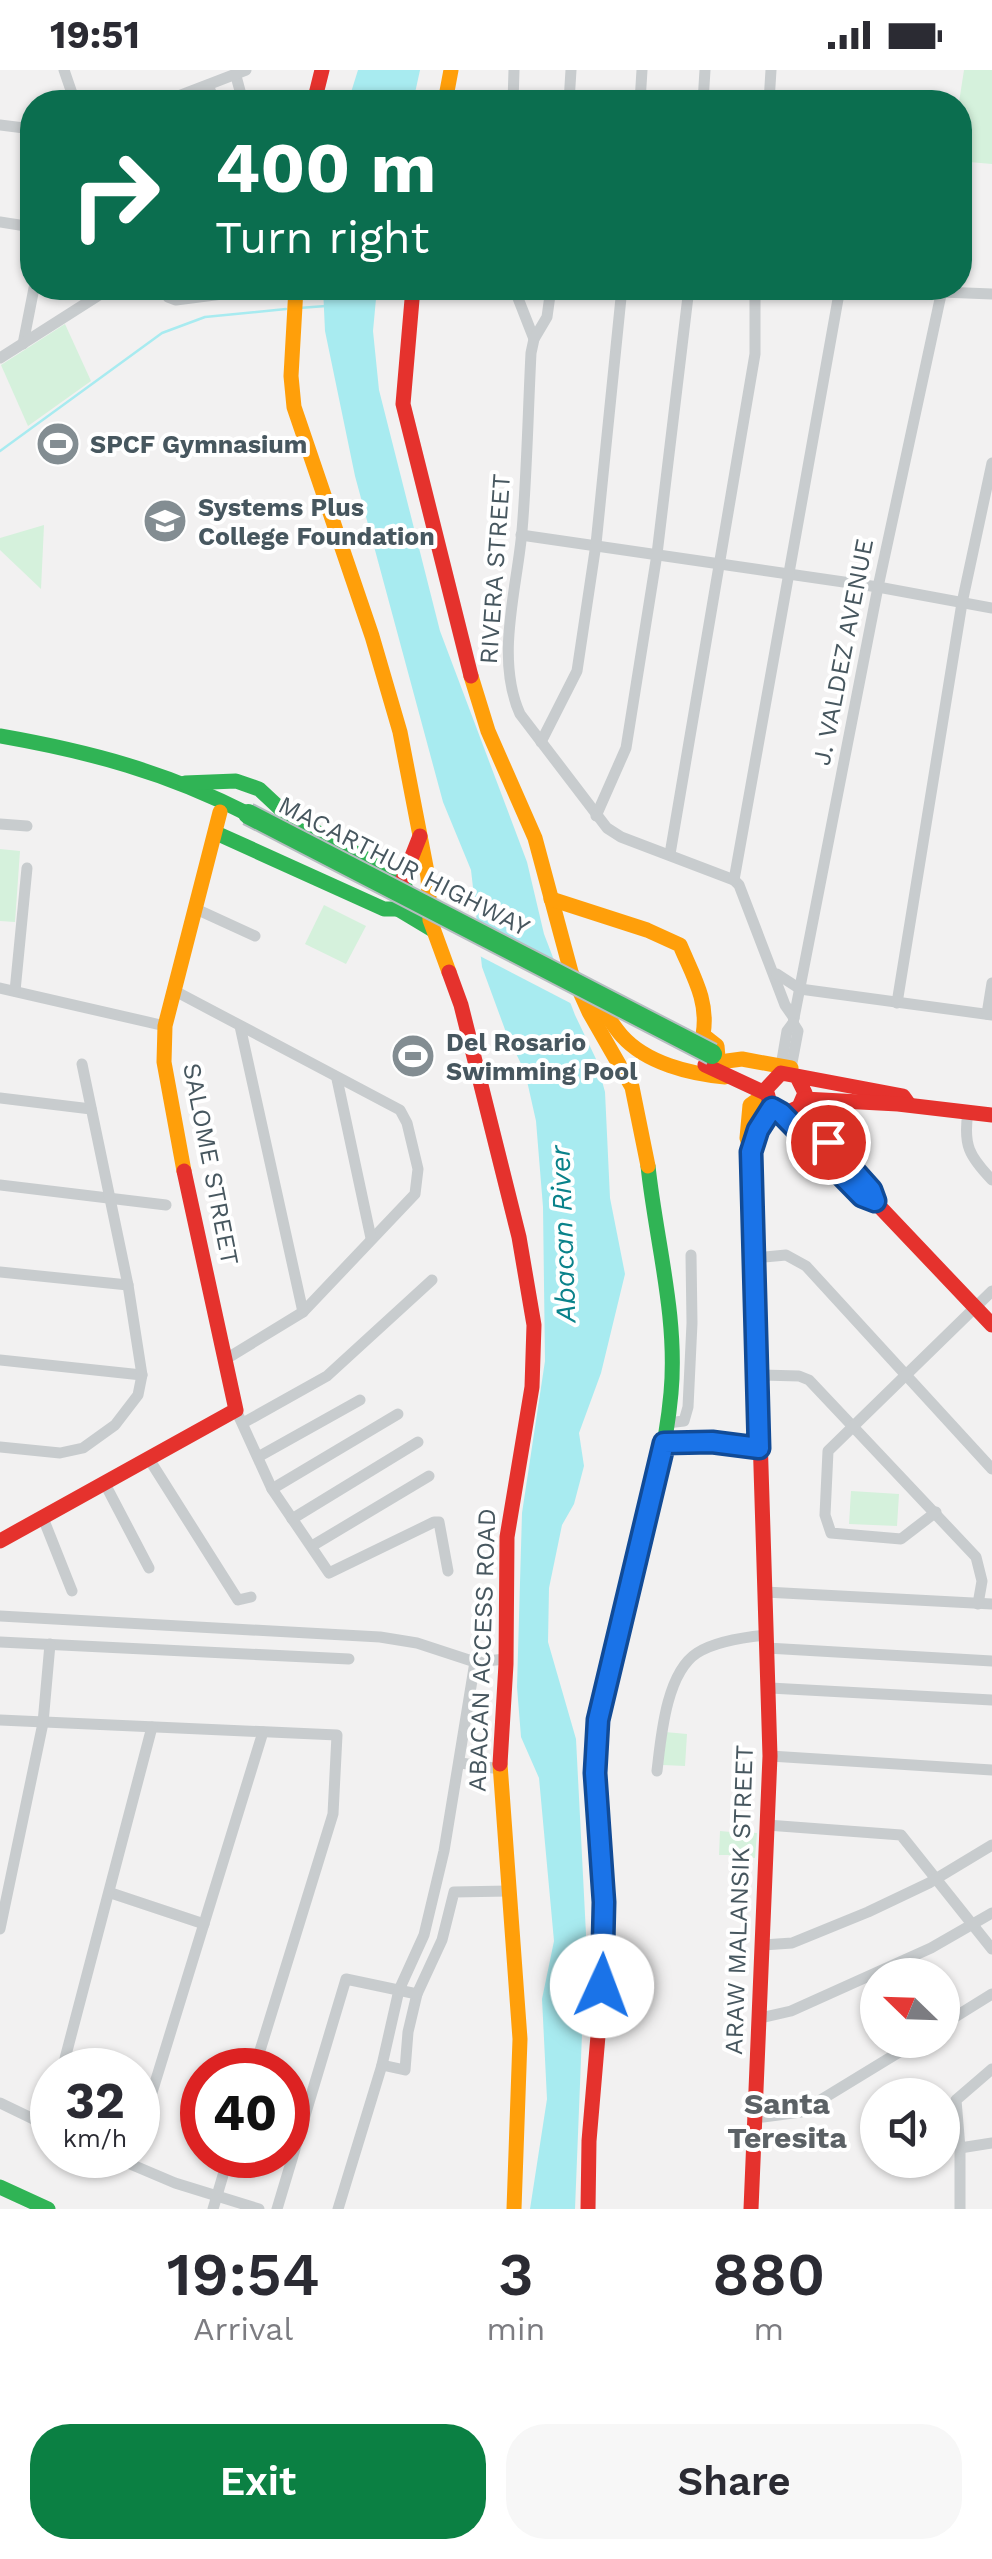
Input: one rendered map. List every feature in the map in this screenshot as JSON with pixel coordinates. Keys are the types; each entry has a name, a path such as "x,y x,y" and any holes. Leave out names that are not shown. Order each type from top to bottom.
{"main road":[{"name":"ABACAN ACCESS ROAD","path":"295,300 294,407 361,602 400,732 430,888 432,930 462,1005 478,1066 519,1237 534,1325 532,1387 507,1538 500,1768 520,2038 514,2209"},
{"path":"412,300 403,404 474,690 530,826 571,972 597,1011 632,1087 644,1138 672,1342 672,1391 666,1433 614,1646 595,1746 604,1932 589,2124 588,2209"},
{"name":"MACARTHUR HIGHWAY","path":"0,736 110,757 185,783 234,822"},
{"name":"MACARTHUR HIGHWAY","path":"0,745 108,765 163,784 718,1063 782,1090 846,1092 892,1106 908,1103 992,1115"},
{"path":"185,783 230,781 263,791 295,821 403,879 408,890 398,908"},
{"name":"SALOME STREET","path":"240,1416 194,1224 164,1062 164,1026 196,909 234,822 235,790 252,786"},
{"path":"234,822 379,907 398,908 432,930"},
{"path":"403,879 420,836"},
{"path":"551,899 680,944 706,1009 702,1034 715,1044 718,1063 706,1077 642,1052 597,1011"},
{"path":"782,1090 824,1074 846,1092 829,1114 824,1130 828,1142"},
{"path":"782,1090 871,1190 875,1201 992,1325"},
{"path":"782,1090 862,1196 875,1201"},
{"name":"ARAW MALANSIK STREET","path":"751,2209 770,1688 759,1448 756,1258 747,1138 750,1105 782,1090"},
{"path":"0,1541 149,1459 240,1416"},
{"path":"666,1433 759,1448"},
{"path":"0,2186 48,2209"}],"street":[{"path":"195,90 241,73"},
{"path":"208,85 210,90"},
{"path":"24,344 32,300"},
{"path":"0,358 92,300"},
{"path":"519,300 534,339"},
{"name":"RIVERA STREET","path":"550,300 548,314 534,339 508,666 516,704 596,816 621,837 734,880"},
{"path":"541,742 575,678 596,544 621,300"},
{"path":"596,816 626,748 657,554 688,300"},
{"path":"670,854 755,354 756,300"},
{"path":"794,1020 747,899 734,880 838,300"},
{"name":"J. VALDEZ AVENUE","path":"782,1090 798,1031 794,1020 878,588 940,300"},
{"path":"898,1002 962,603 992,463"},
{"path":"521,536 596,544 992,608"},
{"path":"0,824 26,826"},
{"path":"16,990 26,868"},
{"path":"196,909 256,936"},
{"path":"774,971 800,989 990,1014 992,983"},
{"path":"0,988 164,1026"},
{"path":"175,991 400,1110 408,1123 418,1169 415,1194 304,1312 226,1359"},
{"path":"240,1026 304,1312"},
{"path":"0,1447 60,1453 83,1448 101,1438 130,1409 138,1395 142,1375 128,1285 82,1064"},
{"path":"337,1078 370,1238"},
{"path":"0,1098 91,1109"},
{"path":"968,1112 964,1135 974,1161 992,1180"},
{"path":"0,1185 166,1205"},
{"path":"666,1433 684,1421 688,1407 691,1255"},
{"path":"756,1258 786,1255 797,1259 992,1468"},
{"path":"0,1272 128,1285"},
{"path":"432,1280 327,1376 240,1416 272,1489 330,1573 432,1522 438,1522 448,1571"},
{"path":"936,1512 902,1538 831,1533 825,1515 828,1451 992,1291"},
{"path":"0,1360 142,1375"},
{"path":"758,1374 809,1380 855,1425 976,1556 982,1580 978,1604"},
{"path":"258,1457 360,1400"},
{"path":"272,1489 398,1414"},
{"path":"292,1519 418,1442"},
{"path":"149,1459 238,1600 252,1596"},
{"path":"312,1546 429,1476"},
{"path":"105,1484 148,1568"},
{"path":"42,1518 72,1591"},
{"path":"765,1592 992,1604"},
{"path":"0,1616 380,1637 417,1643 475,1662 506,1660"},
{"path":"115,1647 116,1621"},
{"path":"657,1771 664,1720 678,1675 696,1653 741,1638 767,1645 992,1662"},
{"path":"0,1642 350,1659"},
{"path":"0,1929 43,1722 50,1644"},
{"path":"338,2209 382,2065 399,1990 424,1935 461,1763 475,1662"},
{"path":"770,1688 992,1700"},
{"path":"0,1720 336,1735 333,1814 261,2048"},
{"path":"68,2048 152,1727"},
{"path":"160,2067 263,1732"},
{"path":"770,1756 992,1770"},
{"path":"461,1763 500,1768"},
{"path":"767,1825 901,1835 992,1949"},
{"path":"763,1945 792,1944 868,1912 992,1845"},
{"path":"382,2065 405,2070 417,1994 442,1940 454,1892 508,1891"},
{"path":"110,1893 204,1924"},
{"path":"760,2018 791,2011 931,1948 992,1913"},
{"path":"277,2209 346,1979 417,1994"},
{"path":"960,2014 992,1994"},
{"path":"755,2118 801,2112 890,2058"},
{"path":"960,2094 992,2069"},
{"path":"0,2103 30,2117"},
{"path":"960,2148 992,2143"},
{"path":"160,2172 258,2209"},
{"path":"213,2209 223,2178"},
{"path":"960,2178 960,2209"}],"green space":[{"path":"964,70 992,70 992,164 972,162 972,90 961,90"},
{"path":"65,324 91,381 28,426 1,365"},
{"path":"44,525 41,589 0,550 0,538"},
{"path":"0,849 20,851 15,922 0,921"},
{"path":"324,905 366,926 346,964 305,944"},
{"path":"851,1491 899,1494 897,1526 849,1524"},
{"path":"665,1732 687,1734 685,1766 663,1765"},
{"path":"732,1825 741,1825 742,1832 757,1833 755,1858 729,1862 729,1855 719,1855 720,1831 731,1832"}],"water":[{"path":"358,70 420,70 416,90 352,90"},
{"name":"Abacan River","path":"324,300 376,300 373,331 379,390 440,631 527,862 544,934 596,1059 605,1092 610,1198 625,1274 601,1373 579,1433 584,1466 574,1504 562,1525 549,1588 548,1642 576,1739 586,1934 575,2209 530,2209 547,2099 542,1999 554,1941 539,1778 521,1737 517,1687 522,1513 545,1361 543,1207 536,1121 525,1072 482,967 471,870 443,802 355,476 325,331"}],"pier":[{"path":"473,924 564,972 576,1006 476,954"}],"waterway":[{"path":"299,308 326,306"},
{"path":"0,451 162,333 205,317 286,309"}],"traffic: fast":[{"path":"0,736 127,765 187,786 248,814"},
{"path":"185,783 236,781 259,789 289,817 403,879 407,894 398,909 384,909 216,833"},
{"path":"248,814 712,1054"},
{"path":"398,909 433,930"},
{"path":"781,1113 844,1177"},
{"path":"599,2024 604,1924 595,1796 597,1728 613,1644 657,1477 671,1393 669,1308 648,1166"},
{"path":"0,2187 48,2209"}],"traffic: slow":[{"path":"447,90 451,70"},
{"path":"295,300 291,376 294,407 372,636 400,732 428,877 430,920 449,972"},
{"path":"471,676 488,731 535,838 571,972 632,1087 648,1166"},
{"path":"184,1171 164,1062 165,1026 220,812"},
{"path":"551,899 647,930 680,945 702,1000 703,1035 717,1046 718,1057"},
{"path":"594,996 614,1027 643,1053 683,1070 725,1077"},
{"path":"727,1061 742,1059 791,1068"},
{"path":"758,1371 751,1152 747,1138 750,1105 764,1095"},
{"path":"500,1764 520,2039 514,2209"}],"traffic: jam":[{"path":"317,90 322,70"},
{"path":"412,300 403,404 471,676"},
{"path":"403,879 420,836"},
{"path":"449,972 461,1005 519,1237 534,1325 532,1387 507,1537 500,1764"},
{"path":"705,1065 765,1093"},
{"path":"797,1077 805,1093 799,1107 786,1113 771,1107 766,1089 781,1073 903,1096 908,1103"},
{"path":"804,1099 992,1115"},
{"path":"827,1142 829,1118 849,1102"},
{"path":"799,1107 871,1190 879,1206 992,1325"},
{"path":"752,1148 772,1108"},
{"path":"0,1541 236,1410 184,1171"},
{"path":"751,2209 770,1756 758,1371"},
{"path":"664,1443 712,1442 759,1448"},
{"path":"588,2209 589,2141 599,2024"}],"place":[{"name":"SPCF Gymnasium","path":"58,444"},
{"name":"Systems Plus College Foundation","path":"165,521"},
{"name":"Del Rosario Swimming Pool","path":"413,1056"}],"district":[{"name":"Santa Teresita","path":"787,2120"}],"route":[{"path":"602,1986 604,1902 596,1817 595,1746 618,1627 664,1443 712,1442 759,1448 751,1152 758,1130 772,1108 862,1196 875,1201 871,1190 828,1142"}]}
